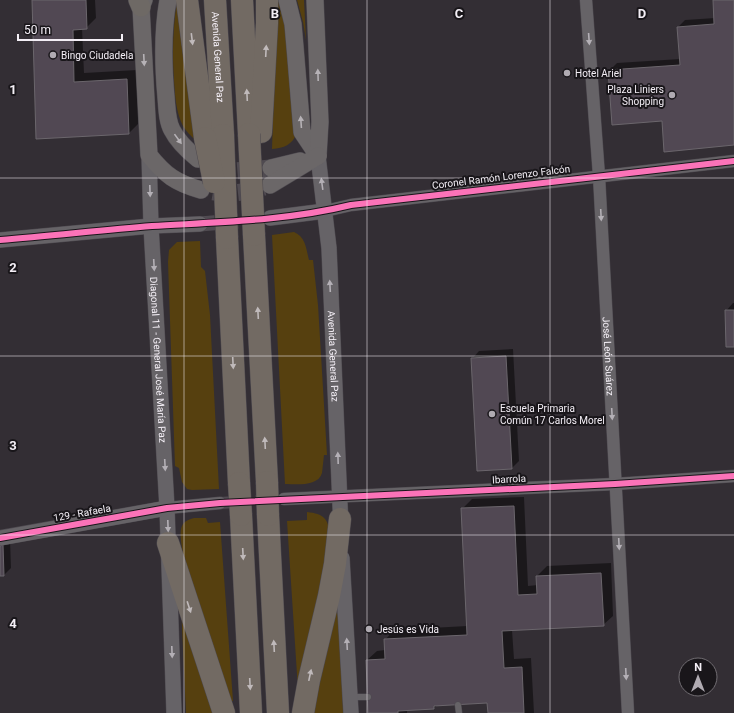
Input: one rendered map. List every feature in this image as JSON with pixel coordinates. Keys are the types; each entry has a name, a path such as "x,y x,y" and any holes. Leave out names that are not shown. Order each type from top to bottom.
{"highway":[{"path":"188,0 214,137"},
{"name":"Avenida General Paz","path":"215,0 214,137 227,239 251,713"},
{"path":"242,0 255,133"},
{"path":"267,0 267,23 255,133 253,203 278,713"},
{"path":"304,713 310,673 332,580 340,518"},
{"path":"168,543 224,713"}],"main road":[{"path":"168,0 163,34 163,64 167,112 171,130 184,147 198,159"},
{"path":"270,177 318,156 302,132 296,47 293,24 287,0"},
{"name":"Avenida General Paz","path":"315,0 320,122 318,156"},
{"name":"Diagonal 11 - General José María Paz","path":"141,2 149,155"},
{"path":"149,155 159,168 171,178 185,185 201,190"}],"street":[{"name":"José León Suárez","path":"586,0 599,176 628,713"},
{"name":"Diagonal 11 - General José María Paz","path":"149,155 151,226 167,508 174,713"},
{"name":"Avenida General Paz","path":"318,156 329,248 340,518 351,713"},
{"name":"Coronel Ramón Lorenzo Falcón","path":"270,218 325,211 351,205 734,161"},
{"path":"0,240 151,226 200,224"},
{"name":"Ibarrola","path":"284,499 615,484 734,476"},
{"path":"167,508 220,503"},
{"name":"129 - Rafaela","path":"0,538 167,508"}],"lane":[{"path":"350,697 368,697"},
{"path":"458,704 459,713"}],"shaded area":[{"path":"177,0 195,140 183,126 177,110 175,98 173,50"},
{"path":"277,0 282,0 297,133 293,140 287,145 272,149"},
{"path":"297,0 304,0 306,40 303,22"},
{"path":"294,232 303,240 309,260 313,260 318,305 327,455 324,455 322,473 320,477 316,481 306,484 285,484 272,235"},
{"path":"200,241 201,267 205,271 210,315 219,489 192,490 187,489 182,482 179,468 175,466 168,262 169,250 177,242"},
{"path":"307,512 317,514 324,518 328,525 330,535 299,705 287,521 307,520"},
{"path":"194,518 206,518 208,523 220,522 233,701 228,701 198,610 184,558 181,538 182,526"},
{"path":"340,592 343,713 312,713"},
{"path":"181,606 217,713 186,713"}],"building":[{"name":"Bingo Ciudadela","path":"32,0 86,0 87,29 73,30 74,82 127,79 129,134 36,139"},
{"name":"Plaza Liniers Shopping","path":"713,0 734,0 734,145 664,152 662,121 612,125 608,70 680,65 677,27 714,24"},
{"path":"725,310 734,310 734,347 726,347"},
{"name":"Escuela Primaria Común 17 Carlos Morel","path":"506,356 512,469 477,471 471,358"},
{"path":"514,506 518,595 537,594 536,576 601,573 604,626 502,631 504,668 522,667 524,713 488,713 487,703 434,706 434,709 398,711 398,713 368,713 366,660 385,659 384,639 467,635 461,508"},
{"path":"3,545 4,576 0,576 0,546"}],"tunnel":[{"path":"213,166 233,171 271,168"},
{"path":"213,192 238,192 264,187"},
{"path":"200,224 263,219"},
{"path":"220,503 273,500"}],"cycle path":[{"path":"0,240 152,226 277,218 351,205 734,161"},
{"path":"0,538 167,508 220,503 615,484 734,476"}],"place":[{"name":"Bingo Ciudadela","path":"53,55"},
{"name":"Hotel Ariel","path":"567,73"},
{"name":"Plaza Liniers Shopping","path":"672,95"},
{"name":"Escuela Primaria Común 17 Carlos Morel","path":"492,414"},
{"name":"Jesús es Vida","path":"369,629"}]}
